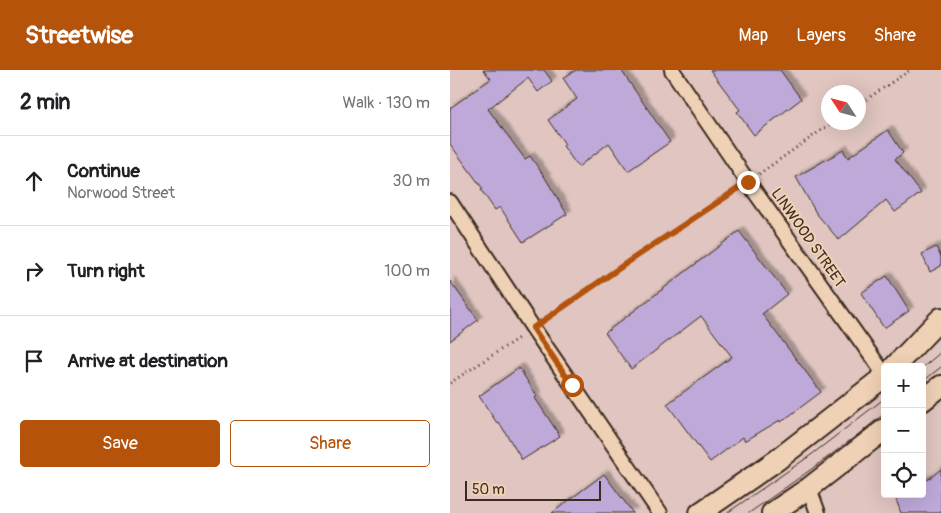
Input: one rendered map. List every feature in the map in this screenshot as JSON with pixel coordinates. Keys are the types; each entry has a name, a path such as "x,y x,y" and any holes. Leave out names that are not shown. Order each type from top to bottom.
{"main road":[{"path":"899,363 941,318"},
{"path":"900,363 941,331"},
{"path":"700,513 777,460 881,378"},
{"path":"926,398 941,386"},
{"path":"925,408 941,397"},
{"path":"808,488 881,433"},
{"path":"772,513 881,439"}],"street":[{"name":"LINWOOD STREET","path":"672,70 748,182 881,369"},
{"path":"450,202 533,328 660,513"},
{"path":"808,488 818,513"}],"path":[{"path":"866,100 910,70"},
{"path":"450,383 748,182 822,130"}],"building":[{"path":"483,70 544,70 552,81 538,92 528,78 488,109 525,159 530,156 567,214 523,242 500,207 495,210 481,190 483,189 450,144 450,108 491,79"},
{"path":"576,70 621,70 670,142 628,171 609,143 578,167 548,120 577,99 563,78"},
{"path":"710,70 780,70 801,99 754,135 737,112 740,110"},
{"path":"888,130 903,153 895,159 921,193 895,212 886,200 839,240 816,213 796,177 843,150 848,158"},
{"path":"739,231 787,294 762,314 821,392 781,422 780,420 745,441 743,437 710,462 667,404 732,357 701,316 631,369 605,333"},
{"path":"936,247 941,257 941,266 930,272 922,254"},
{"path":"887,276 909,311 884,328 861,293"},
{"path":"450,281 478,320 450,341"},
{"path":"519,368 537,396 535,398 560,436 522,460 499,422 497,423 479,396"},
{"path":"941,469 941,513 901,513 895,498 926,498 926,480"},
{"path":"604,474 633,513 552,513"}],"tram line":[{"path":"926,365 941,352"},
{"path":"926,379 941,367"},
{"path":"727,513 811,455 881,401"},
{"path":"749,513 801,477 881,416"}],"route":[{"path":"572,385 533,328 748,182"}]}
